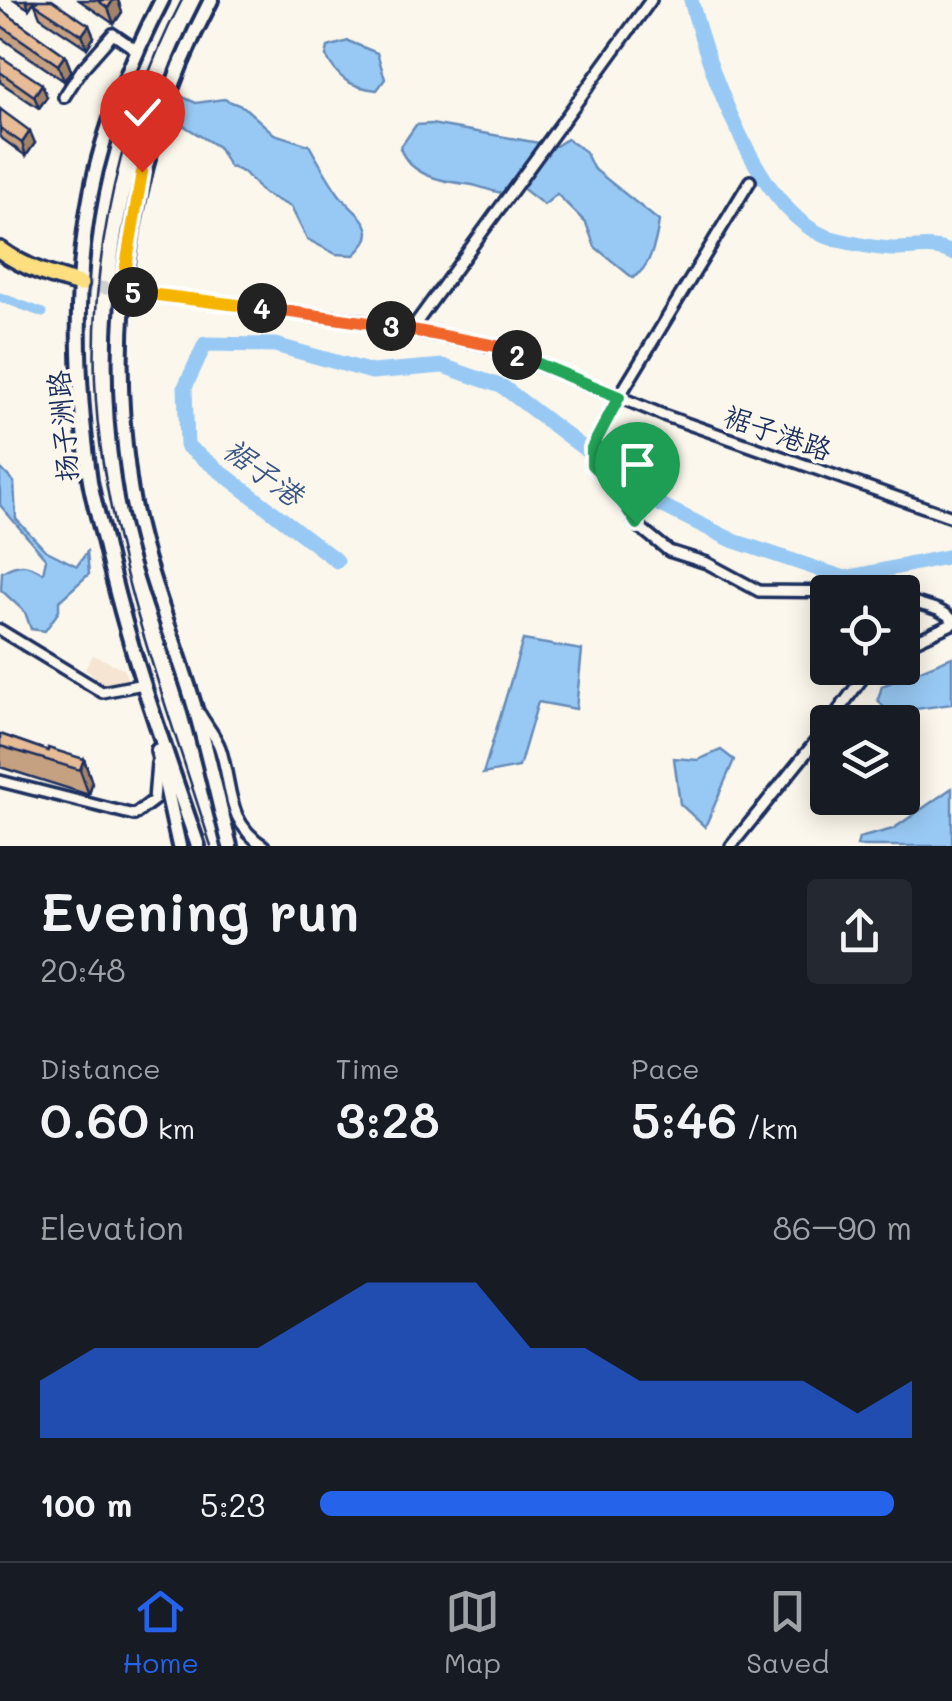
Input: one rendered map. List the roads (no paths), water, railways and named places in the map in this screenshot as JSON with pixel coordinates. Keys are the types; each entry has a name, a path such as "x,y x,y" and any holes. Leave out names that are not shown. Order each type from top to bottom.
{"main road":[{"name":"扬子洲路","path":"162,0 118,104 91,192 80,284 81,383 90,483 120,610 198,846"},
{"path":"211,0 185,50 142,172 122,290 120,372 129,481 146,557 193,703 230,846"},
{"path":"0,250 44,274 80,284"},
{"path":"154,722 179,846"}],"street":[{"path":"411,330 651,0"},
{"path":"64,97 112,34 138,51"},
{"path":"750,181 619,397 592,448 592,465 609,481 637,524 669,551 707,563 758,591 810,592"},
{"name":"裾子港路","path":"122,290 364,321 496,346 619,397 952,517"},
{"path":"920,604 941,609 952,622 920,637"},
{"path":"0,630 102,692 142,684"},
{"path":"193,703 219,746 236,817 252,838 264,846"},
{"path":"731,846 810,748"},
{"path":"0,781 134,815 154,800 158,755"}],"water":[{"path":"348,41 377,53 385,79 377,90 341,77 326,56 328,47"},
{"path":"178,95 196,103 224,99 244,107 274,134 309,145 338,193 364,221 368,236 363,245 354,255 336,254 307,239 291,207 263,193 245,173 229,166 218,147 178,122"},
{"path":"431,124 556,146 567,139 585,151 593,168 659,221 644,267 633,278 595,247 586,223 557,194 544,205 512,180 504,193 436,178 418,170 400,148 416,125"},
{"path":"0,468 14,482 16,519 45,550 77,566 87,552 89,574 59,601 59,611 45,631 31,629 25,612 1,590 2,572 23,565 43,573 46,559 0,505"},
{"path":"523,640 582,650 576,709 538,702 519,767 483,774"},
{"path":"952,657 952,704 920,708 920,705 882,705 878,700 882,686 920,685 920,670"},
{"path":"721,750 734,760 705,827 680,804 674,758 698,760"},
{"path":"952,788 952,846 857,846 859,838 893,829 913,815 920,815 920,810"}],"waterway":[{"path":"691,0 710,62 740,136 781,202 805,225 831,238 892,249 930,248 952,253"},
{"path":"0,297 43,313"},
{"name":"裾子港","path":"337,561 187,446 185,387 205,344 275,345 372,372 443,366 503,387 586,450"},
{"name":"裾子港","path":"599,460 651,500 734,541 845,578 951,556"}],"tunnel":[{"path":"80,284 121,291"}],"railway":[{"path":"182,0 137,104 108,215 99,272 95,387 100,443 119,546 211,846"}]}
